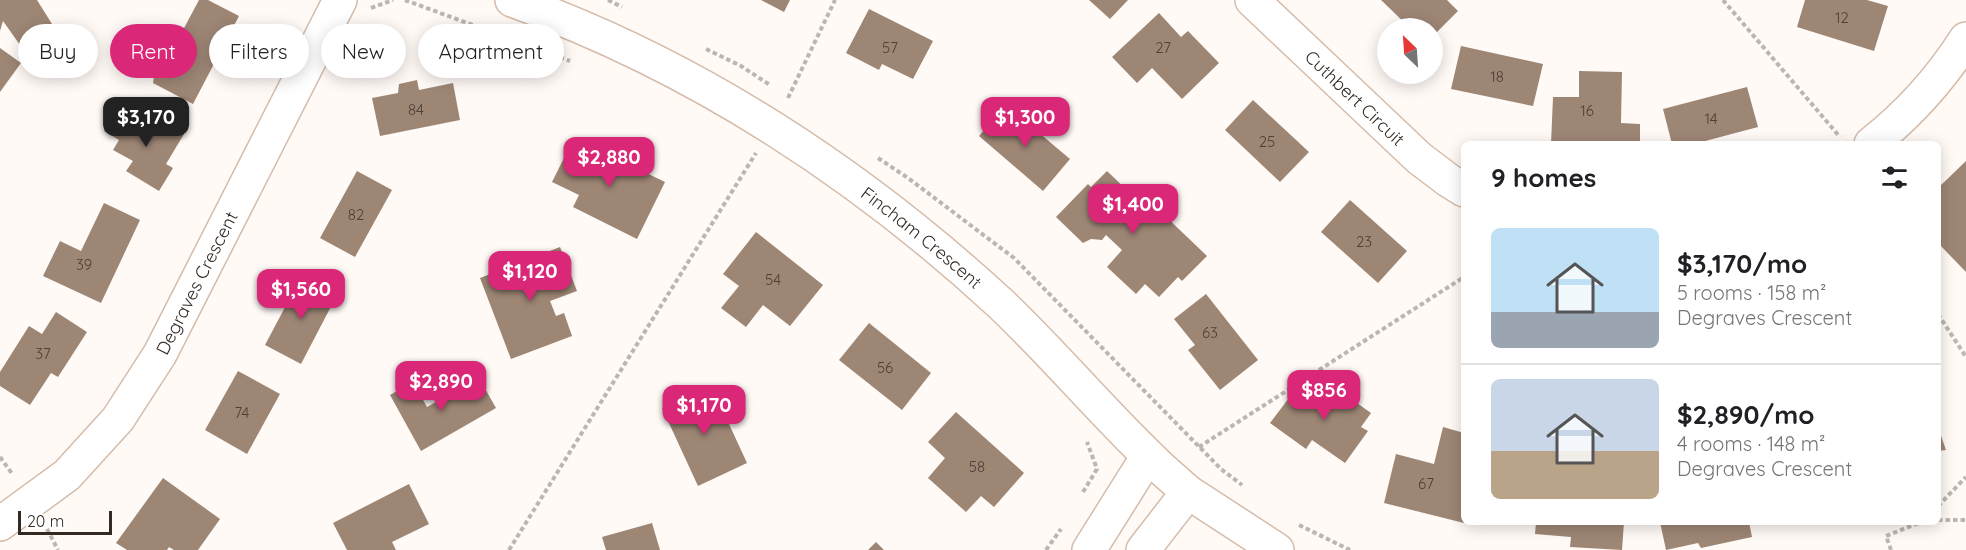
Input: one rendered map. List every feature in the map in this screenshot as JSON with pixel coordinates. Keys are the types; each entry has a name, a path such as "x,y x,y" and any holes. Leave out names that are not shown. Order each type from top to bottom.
{"street":[{"name":"Fincham Crescent","path":"512,0 551,14 670,68 771,127 843,174 951,260 1002,306 1148,456 1188,492 1276,550"},
{"name":"Cuthbert Circuit","path":"1252,0 1419,158 1461,188"},
{"name":"Degraves Crescent","path":"0,524 67,475 118,419 160,354 354,5"},
{"path":"1875,141 1893,127 1941,74 1966,39"},
{"path":"1089,550 1148,456"},
{"path":"1143,550 1188,492"}],"path":[{"path":"354,5 376,4 393,0"},
{"path":"405,0 577,63"},
{"path":"788,98 835,0"},
{"path":"1723,0 1843,141"},
{"path":"509,550 771,127"},
{"path":"745,150 764,163"},
{"path":"1246,488 1221,470 1199,447 1461,279"},
{"path":"1941,319 1966,357"},
{"path":"1080,498 1097,469 1085,436"},
{"path":"1941,503 1966,477"},
{"path":"1289,520 1350,550"},
{"path":"1941,520 1966,520"},
{"path":"1046,550 1064,525"},
{"path":"1891,550 1886,536 1914,525"}],"building":[{"path":"0,0 37,0 52,24 18,24 18,42 3,21 0,31"},
{"path":"199,0 208,0 239,16 235,24 209,24 209,73 193,104 153,83 154,78 197,78 197,24 186,24"},
{"path":"761,0 790,0 784,12"},
{"path":"1089,0 1128,0 1110,19"},
{"path":"1381,0 1447,0 1458,11 1443,26 1443,18 1400,18"},
{"path":"1805,0 1867,0 1888,6 1874,51 1797,27"},
{"path":"869,9 933,41 913,79 882,64 879,70 846,53"},
{"path":"1159,13 1181,37 1188,31 1219,63 1182,99 1152,68 1137,83 1112,57"},
{"path":"1461,46 1543,64 1533,106 1451,89"},
{"path":"0,48 18,61 18,67 0,92"},
{"path":"1579,71 1622,72 1621,123 1640,124 1640,141 1551,141 1553,97 1579,97"},
{"path":"417,80 419,90 453,83 460,120 380,136 372,98 398,93 399,84"},
{"path":"1747,87 1758,127 1705,141 1671,141 1663,109"},
{"path":"1253,100 1309,152 1280,182 1225,130"},
{"path":"1006,105 1070,159 1043,191 979,136"},
{"path":"115,112 147,131 149,114 184,134 166,164 173,168 159,191 126,171 133,161 113,150 119,140 104,131"},
{"path":"574,138 665,182 637,239 573,207 579,195 552,182"},
{"path":"1966,161 1966,272 1941,246 1941,185"},
{"path":"357,171 392,190 355,257 320,238"},
{"path":"1107,171 1132,195 1137,189 1207,256 1182,281 1178,277 1159,297 1145,284 1136,294 1107,267 1122,250 1106,235 1102,240 1091,239 1083,243 1056,217 1088,184 1091,187"},
{"path":"1350,200 1407,251 1378,283 1321,232"},
{"path":"104,203 140,220 101,303 43,276 60,241 81,251"},
{"path":"756,232 823,285 790,326 763,305 746,327 721,308 739,286 723,274"},
{"path":"560,247 577,291 550,301 556,316 564,313 572,336 511,359 480,278"},
{"path":"301,277 337,295 301,364 265,345"},
{"path":"1206,294 1258,360 1220,390 1188,350 1195,345 1174,319"},
{"path":"56,312 87,332 58,377 51,373 30,405 0,386 0,372 29,326 42,334"},
{"path":"869,323 931,373 902,410 839,360"},
{"path":"238,371 280,394 247,454 205,430"},
{"path":"479,378 496,408 421,451 390,395 413,382 427,407"},
{"path":"1326,381 1371,413 1361,427 1368,431 1345,463 1312,440 1306,449 1270,423 1295,390 1312,402"},
{"path":"711,385 747,463 698,486 662,408"},
{"path":"956,412 1024,473 994,507 981,496 966,512 928,478 945,458 928,442"},
{"path":"1443,427 1461,432 1461,522 1384,503 1396,454 1434,464"},
{"path":"1941,436 1946,450 1941,451"},
{"path":"163,478 220,519 198,550 174,550 169,547 167,550 127,550 116,543"},
{"path":"409,484 429,524 392,542 396,550 347,550 333,523"},
{"path":"652,523 660,550 606,550 602,537"},
{"path":"1536,525 1624,525 1622,550 1570,547 1571,537 1535,534"},
{"path":"1661,525 1750,525 1752,537 1701,548 1698,543 1666,550"},
{"path":"876,542 884,550 868,550"}]}
